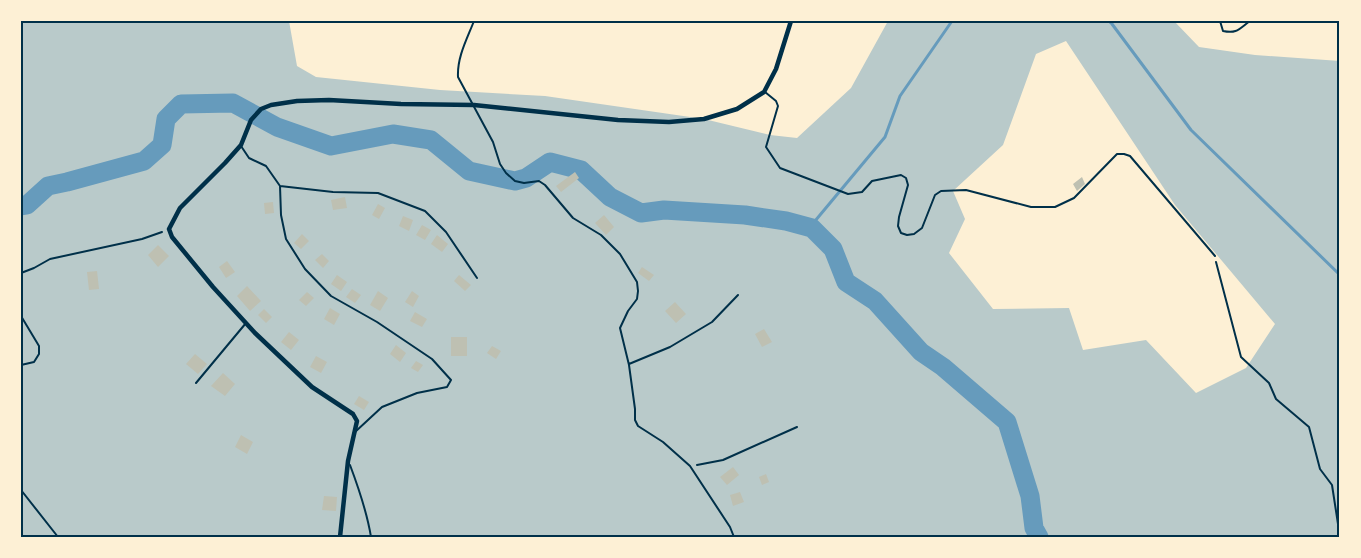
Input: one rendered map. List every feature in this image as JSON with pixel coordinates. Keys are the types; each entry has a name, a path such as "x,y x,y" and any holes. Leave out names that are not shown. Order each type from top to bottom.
{"street":[{"path":"340,537 348,461 357,421 353,414 312,387 246,323 213,287 168,229 180,208 226,163 241,145 251,120 261,109 271,106 297,101 329,100 401,104 474,105 618,120 669,122 704,119 737,109 764,92 776,69 791,21"}],"lane":[{"path":"474,21 461,54 458,76 493,142 500,164 515,181 524,183 539,181 545,185 574,218 601,235 620,254 637,282 637,299 628,311 620,328 629,364 635,420 638,426 663,442 690,466 730,526 734,537"},
{"path":"1220,21 1223,31 1231,33 1238,31 1250,21"},
{"path":"764,92 776,101 778,106 766,147 780,168 848,194 862,192 872,181 901,175 906,178 908,185 898,226 901,232 907,235 914,234 922,228 935,195 941,191 966,190 1032,207 1055,207 1074,198 1117,154 1124,154 1130,156 1215,256"},
{"path":"241,145 248,158 266,166 280,186 281,214 286,239 305,269 331,296 377,322 432,359 452,380 447,387 418,393 382,407 354,434"},
{"path":"280,186 333,192 378,193 425,211 446,232 477,278"},
{"path":"629,364 670,346 712,322 738,295"},
{"path":"21,316 39,346 39,354 34,362 21,365"},
{"path":"196,383 246,323"},
{"path":"348,461 360,490 371,537"},
{"path":"21,490 58,537"}],"path":[{"path":"21,273 50,259 142,239 168,229"},
{"path":"1215,256 1241,357 1270,383 1276,399 1309,427 1320,469 1332,485 1340,537"},
{"path":"690,466 722,460 797,427"}],"shaded area":[{"path":"21,21 289,21 297,66 316,77 440,90 545,96 704,119 770,135 797,138 851,88 888,21 1174,21 1199,47 1255,55 1340,61 1340,537 21,537","holes":["1066,41 1175,205 1275,324 1246,368 1196,393 1146,340 1083,350 1069,308 993,309 949,253 965,219 953,191 1003,145 1036,54"]}],"building":[{"path":"575,172 579,178 561,192 556,186"},
{"path":"1082,177 1085,184 1077,191 1073,184"},
{"path":"345,197 347,208 333,210 331,200"},
{"path":"273,202 274,213 265,214 264,203"},
{"path":"378,204 385,208 379,219 372,215"},
{"path":"604,215 614,227 606,235 595,223"},
{"path":"403,216 413,220 409,231 399,226"},
{"path":"422,225 431,230 425,240 416,235"},
{"path":"302,234 309,241 301,249 294,243"},
{"path":"437,235 448,244 442,252 431,244"},
{"path":"158,245 169,256 158,267 148,255"},
{"path":"322,254 329,261 323,268 315,260"},
{"path":"227,261 235,272 226,278 219,267"},
{"path":"642,267 654,275 649,281 638,273"},
{"path":"97,271 99,289 89,290 87,272"},
{"path":"337,275 347,282 341,291 331,284"},
{"path":"459,275 471,285 465,291 454,281"},
{"path":"247,286 261,301 250,311 237,296"},
{"path":"352,289 361,295 355,303 346,297"},
{"path":"378,291 388,298 380,311 370,305"},
{"path":"412,291 419,296 413,307 405,302"},
{"path":"307,292 314,298 306,306 299,300"},
{"path":"675,302 686,314 676,323 665,311"},
{"path":"330,308 340,314 334,325 324,319"},
{"path":"264,309 272,317 266,323 258,315"},
{"path":"415,312 427,319 422,327 410,321"},
{"path":"764,329 772,342 762,347 755,334"},
{"path":"289,332 299,340 291,350 281,342"},
{"path":"451,337 467,337 467,356 451,356"},
{"path":"396,345 406,353 400,362 390,354"},
{"path":"492,346 501,351 496,359 487,353"},
{"path":"195,354 207,364 198,374 186,364"},
{"path":"316,356 327,362 321,373 310,367"},
{"path":"416,361 423,365 418,372 411,368"},
{"path":"223,373 235,384 225,396 211,386"},
{"path":"359,396 369,402 364,410 354,404"},
{"path":"241,435 253,442 247,454 235,447"},
{"path":"733,467 739,475 727,485 720,477"},
{"path":"766,474 769,482 762,485 759,477"},
{"path":"740,492 744,502 733,506 730,495"},
{"path":"324,496 337,497 336,511 322,510"}],"waterway":[{"path":"810,227 885,137 900,96 952,21"},
{"path":"1109,21 1191,130 1340,275"},
{"path":"21,206 27,205 48,186 144,161 162,145 166,119 181,104 233,103 277,127 331,146 393,134 431,140 469,171 515,181 526,178 550,162 581,170 610,197 641,213 664,210 745,215 786,221 812,228 833,249 846,282 875,301 921,352 943,367 1007,422 1030,496 1034,528 1039,537"}]}
